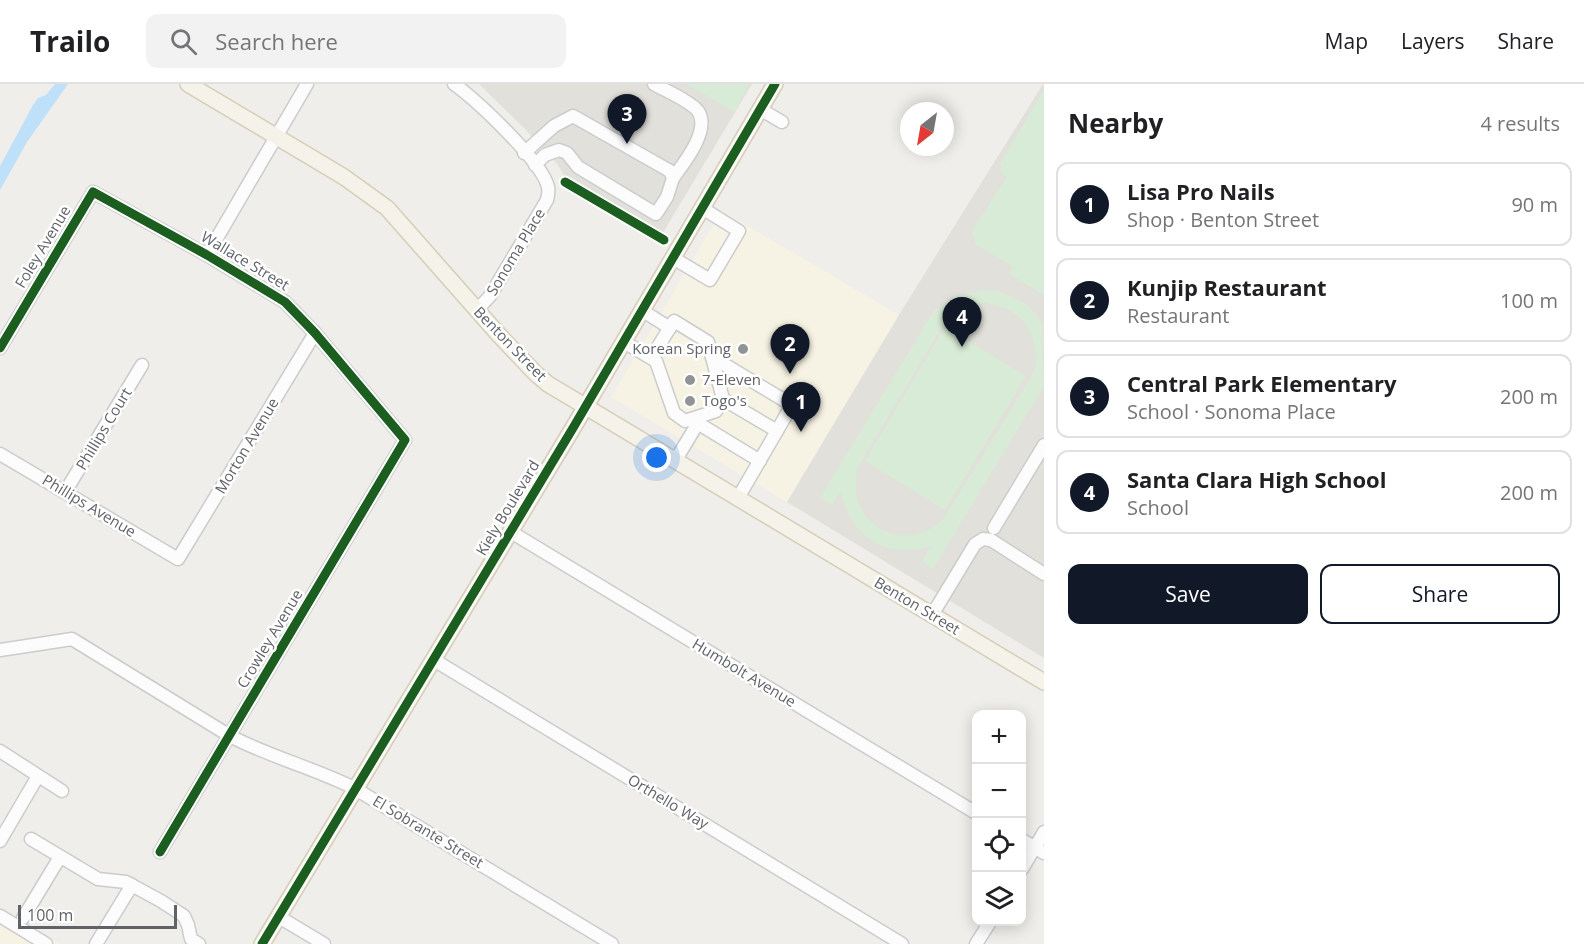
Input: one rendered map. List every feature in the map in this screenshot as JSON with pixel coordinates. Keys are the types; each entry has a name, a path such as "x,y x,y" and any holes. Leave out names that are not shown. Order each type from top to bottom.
{"main road":[{"name":"Benton Street","path":"188,84 357,185 387,208 536,374 586,408 1044,682"},
{"name":"Kiely Boulevard","path":"262,944 354,788 586,408 775,84"}],"street":[{"path":"207,255 307,84"},
{"name":"Sonoma Place","path":"454,84 470,95 501,126 535,165 548,185 547,200 490,296 477,310"},
{"path":"535,165 545,155 559,150 567,153 578,167 656,214 667,197 673,177 685,163 697,140 702,120 690,105 654,84"},
{"path":"760,109 782,122"},
{"path":"524,153 554,126 573,116 669,171 673,177"},
{"name":"Wallace Street","path":"93,192 207,255 285,302 315,333 405,440"},
{"name":"Foley Avenue","path":"0,348 93,192"},
{"path":"673,258 710,280 739,231 702,208"},
{"path":"643,311 670,328"},
{"path":"651,358 674,321 708,342 723,399 777,431"},
{"name":"Morton Avenue","path":"178,559 315,333"},
{"path":"624,342 656,361 674,413 685,421 694,421 716,411 723,399"},
{"path":"712,357 792,405 738,498"},
{"name":"Phillips Court","path":"65,492 142,365"},
{"path":"675,461 694,421"},
{"path":"694,421 760,461"},
{"name":"Crowley Avenue","path":"160,852 405,440"},
{"path":"994,528 1044,445"},
{"name":"Phillips Avenue","path":"0,454 178,559"},
{"name":"Humbolt Avenue","path":"511,532 972,811"},
{"path":"932,615 975,544 983,539 991,540 1044,574"},
{"name":"El Sobrante Street","path":"0,650 72,639 230,736 251,747 334,778 354,788 612,944"},
{"name":"Orthello Way","path":"434,660 902,944"},
{"path":"0,751 62,791"},
{"path":"0,841 38,776"},
{"path":"1026,865 1039,850 1044,832"},
{"path":"31,839 99,879 132,885 177,910 188,925 192,942"},
{"path":"1026,842 1039,850"},
{"path":"23,918 60,857"},
{"path":"96,944 132,885"},
{"path":"0,916 46,944"},
{"path":"279,917 324,944"},
{"path":"976,944 987,926"}],"shaded area":[{"path":"479,84 752,84 661,236 567,181 558,165"},
{"path":"1043,84 1044,658 787,502 899,315"},
{"path":"722,211 899,315 787,502 611,397"},
{"path":"0,908 28,925 59,944 0,944"}],"green space":[{"path":"686,84 749,84 735,112"},
{"path":"1044,90 1044,295 1009,274 1013,266 976,245 972,231 1007,177 1002,174 1000,164"},
{"path":"983,290 998,291 1023,302 1035,313 1042,324 1044,386 933,569 922,562 931,546 915,550 885,547 872,541 853,521 841,491 832,505 820,498 933,312 955,296","holes":["984,303 1009,310 1027,325 1035,346 1034,372 943,520 926,531 909,535 893,534 879,528 867,518 859,504 856,487 858,467 946,320 959,310 973,305"]},
{"path":"945,327 1026,376 945,510 865,461"}],"water":[{"path":"55,84 68,84 27,142 0,190 0,166 33,105"}],"cycle path":[{"path":"262,944 573,428 775,84"},
{"path":"565,182 664,240"},
{"path":"0,348 93,192 207,255 285,302 315,333 405,440 160,852"}],"place":[{"name":"Central Park Elementary","path":"627,144"},
{"name":"Santa Clara High School","path":"962,347"},
{"name":"Korean Spring","path":"743,349"},
{"name":"Kunjip Restaurant","path":"790,374"},
{"name":"7-Eleven","path":"690,380"},
{"name":"Togo's","path":"690,401"},
{"name":"Lisa Pro Nails","path":"801,432"}]}
